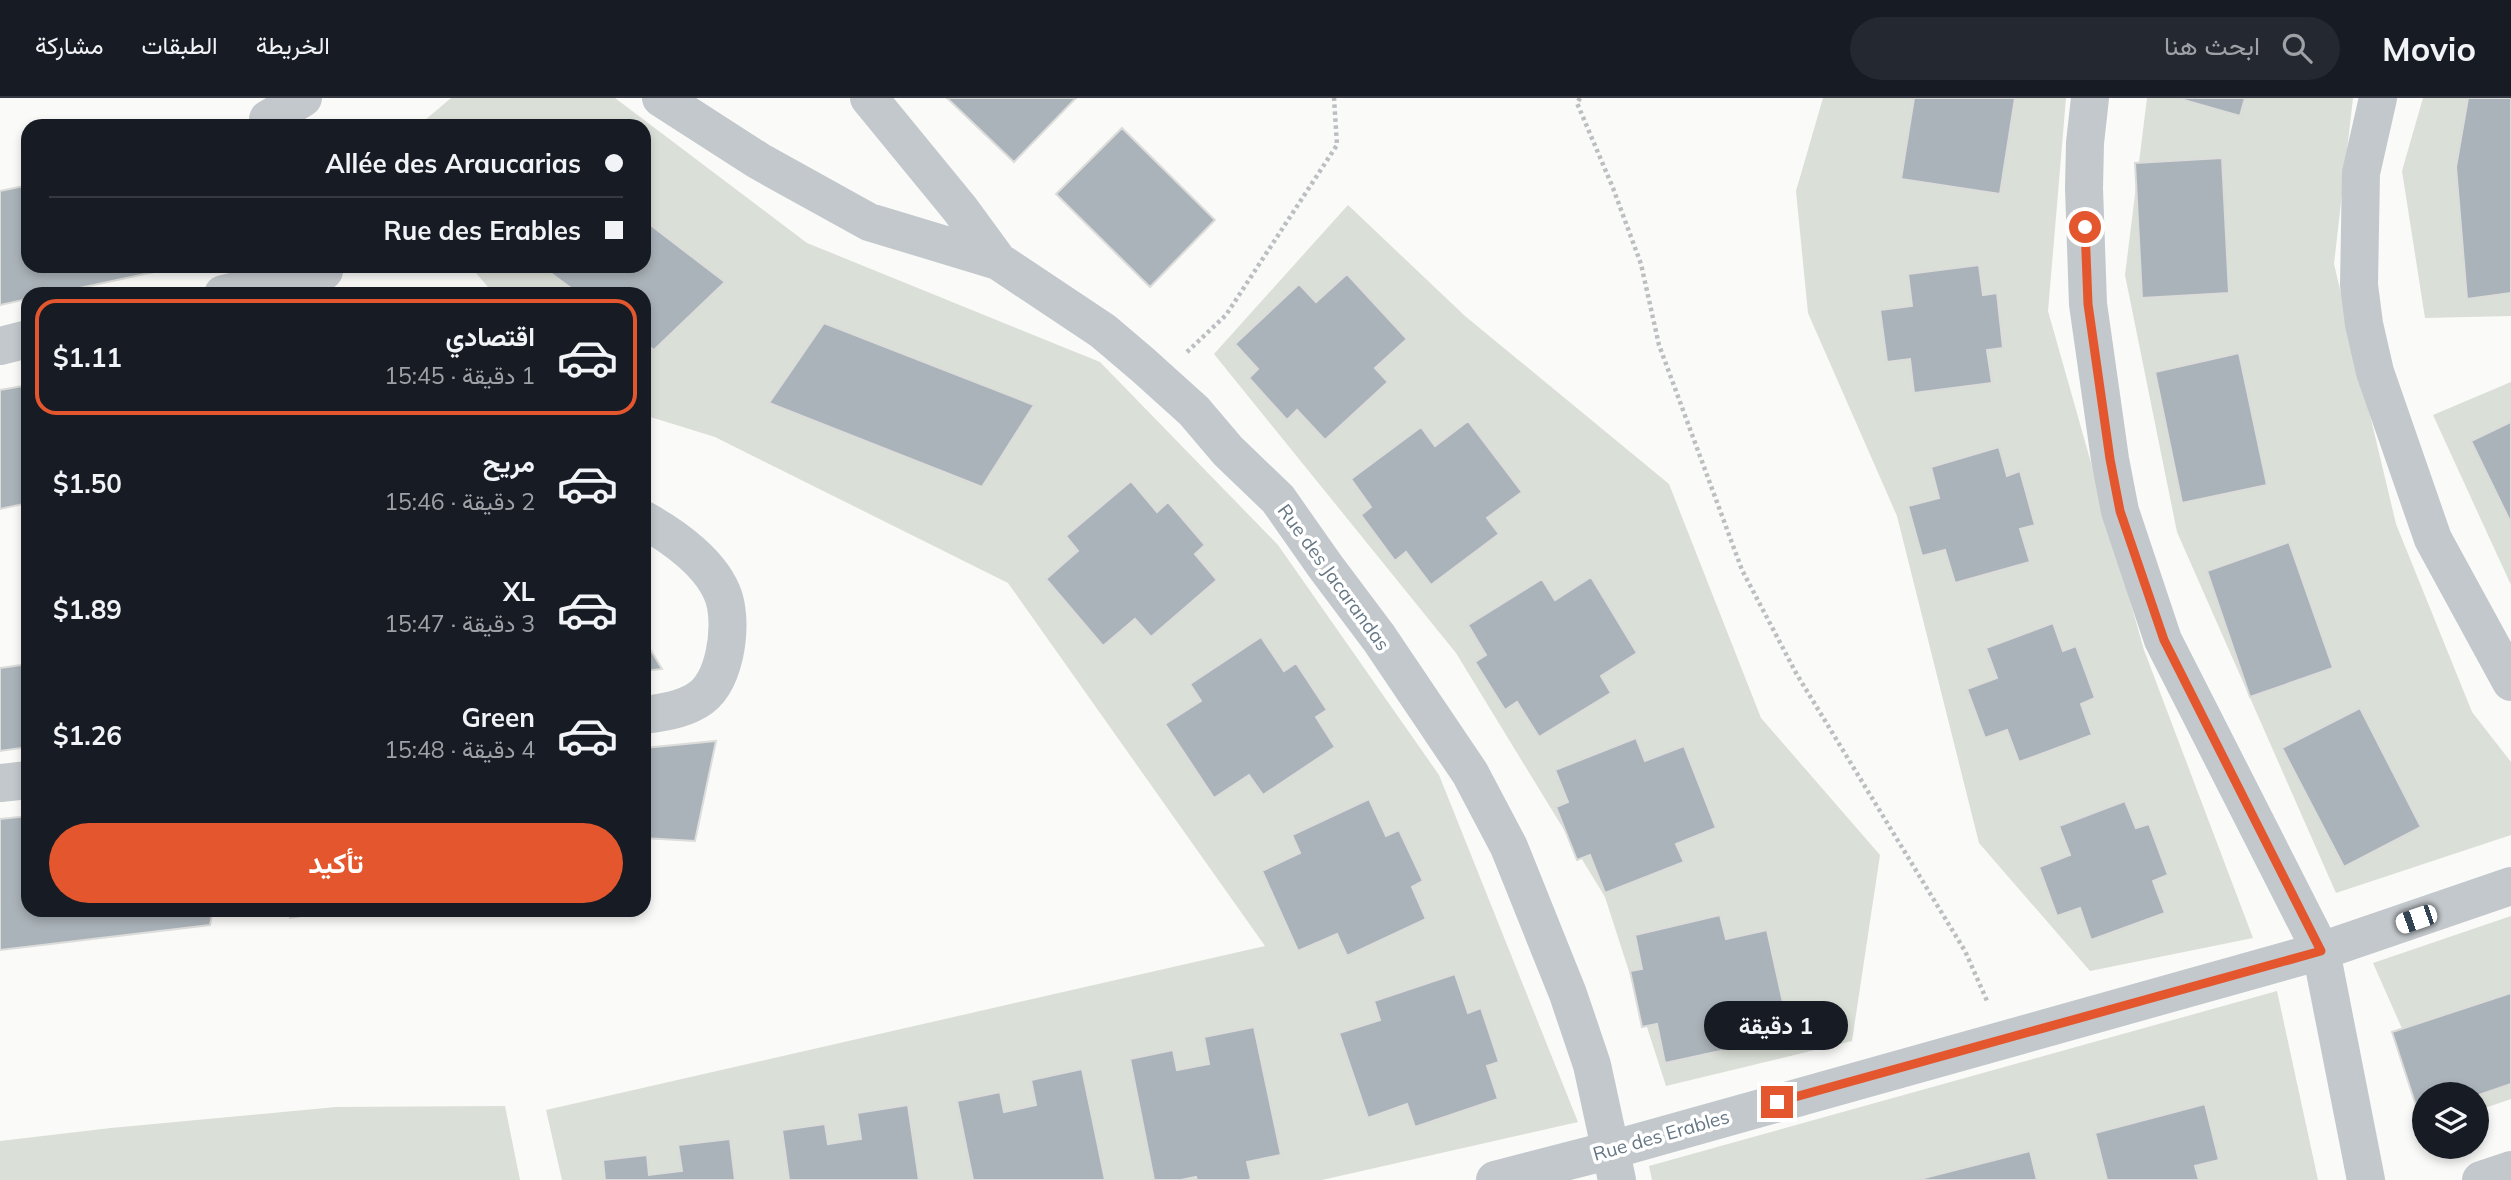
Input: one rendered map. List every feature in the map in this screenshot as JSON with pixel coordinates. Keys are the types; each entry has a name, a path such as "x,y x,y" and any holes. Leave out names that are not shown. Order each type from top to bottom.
{"street":[{"path":"263,115 303,98"},
{"path":"661,98 759,161 869,222 998,261"},
{"name":"Rue des Jacarandas","path":"869,98 960,209 998,261 1103,331 1194,411 1228,451 1278,499 1380,638 1470,773 1514,859 1568,993 1592,1065 1614,1165"},
{"path":"2090,98 2085,154 2088,304 2120,511 2164,640 2321,951 2366,1180"},
{"path":"2378,98 2361,173 2359,285 2364,324 2375,372 2433,539 2511,682"},
{"path":"266,287 327,277"},
{"path":"0,346 21,341"},
{"path":"651,524 676,540 706,568 723,597 727,627 724,654 714,686 696,701 651,714"},
{"path":"0,783 21,781"},
{"name":"Rue des Erables","path":"1495,1180 1614,1165 2003,1039 2321,951 2511,886"},
{"path":"2481,1180 2511,1170"}],"path":[{"path":"1158,379 1226,315 1304,199 1337,145 1334,98"},
{"path":"1572,98 1579,101 1641,264 1659,345 1742,570 1796,673 1965,951 2003,1039"}],"shaded area":[{"path":"451,98 615,98 643,119 426,119"},
{"path":"1823,98 2066,98 2048,311 2144,650 2253,938 2090,971 1979,843 1897,516 1808,313 1796,191"},
{"path":"2147,98 2353,98 2334,264 2396,524 2472,712 2511,762 2511,835 2336,893 2177,532 2125,275"},
{"path":"2423,98 2511,98 2511,316 2425,318 2402,171"},
{"path":"651,125 807,243 1100,362 1278,545 1439,775 1578,1122 1322,1180 562,1180 546,1110 1265,946 1008,583 715,437 651,417 651,287 488,287 476,273 651,273"},
{"path":"1348,205 1465,316 1669,484 1761,718 1880,855 1852,1041 1666,1086 1605,897 1456,653 1214,354"},
{"path":"2511,382 2511,585 2433,415"},
{"path":"2511,916 2511,1099 2489,1107 2489,1082 2426,1082 2373,963"},
{"path":"2277,991 2318,1180 1652,1180 1649,1166"},
{"path":"505,1106 520,1180 0,1180 0,1141 336,1107"}],"building":[{"path":"947,98 1076,98 1014,162"},
{"path":"1914,98 2015,98 2000,194 1901,179"},
{"path":"2177,98 2245,98 2240,116"},
{"path":"2468,98 2511,98 2511,293 2467,299 2456,167"},
{"path":"1122,128 1215,220 1150,287 1056,194"},
{"path":"2222,158 2229,293 2142,298 2135,163"},
{"path":"21,186 21,273 150,273 84,287 21,287 21,300 0,305 0,191"},
{"path":"651,225 725,282 654,350 651,348 651,287 570,287 550,273 651,273"},
{"path":"1979,265 1983,295 1997,293 2003,348 1987,350 1992,383 1914,393 1910,359 1887,362 1880,310 1912,306 1908,274"},
{"path":"1347,274 1407,339 1375,368 1388,382 1325,440 1297,410 1287,420 1249,378 1258,369 1235,344 1299,284 1316,302"},
{"path":"824,323 1034,405 982,487 769,403"},
{"path":"2239,353 2267,485 2182,503 2155,372"},
{"path":"21,386 21,504 0,509 0,390"},
{"path":"1468,421 1522,492 1487,518 1499,534 1431,585 1406,552 1395,561 1361,515 1371,507 1351,479 1421,427 1435,446"},
{"path":"2511,422 2511,523 2471,441"},
{"path":"1999,447 2007,476 2020,471 2035,525 2020,529 2030,562 1955,583 1945,550 1922,556 1908,506 1939,498 1931,467"},
{"path":"1131,481 1157,512 1168,502 1205,545 1195,554 1217,580 1151,637 1135,619 1103,646 1046,579 1078,551 1066,536"},
{"path":"2289,542 2333,668 2250,697 2207,571"},
{"path":"1591,577 1637,653 1601,676 1611,693 1539,737 1517,702 1505,710 1475,662 1486,655 1468,625 1542,579 1555,600"},
{"path":"2053,623 2063,651 2076,646 2095,698 2081,704 2092,735 2019,762 2007,730 1985,738 1967,689 1997,678 1986,648"},
{"path":"1261,637 1284,671 1296,663 1327,710 1316,717 1335,747 1263,795 1249,775 1214,798 1165,724 1201,701 1190,684"},
{"path":"651,651 662,669 651,670"},
{"path":"21,665 21,748 0,751 0,668"},
{"path":"2360,708 2421,827 2344,867 2282,748"},
{"path":"1636,738 1645,761 1684,746 1716,828 1676,844 1684,862 1605,893 1590,855 1577,860 1556,807 1568,802 1555,770"},
{"path":"716,741 695,841 651,838 651,747"},
{"path":"1369,799 1386,836 1399,830 1423,881 1412,887 1426,919 1347,956 1337,934 1298,951 1262,871 1300,853 1292,835"},
{"path":"2125,801 2136,828 2149,824 2168,875 2153,881 2165,913 2091,940 2080,908 2057,916 2039,867 2070,855 2059,826"},
{"path":"21,817 21,917 212,917 210,925 0,950 0,819"},
{"path":"1720,915 1726,939 1767,930 1786,1016 1744,1026 1748,1045 1665,1063 1657,1024 1642,1027 1630,971 1642,969 1635,935"},
{"path":"1455,974 1468,1013 1481,1008 1499,1062 1487,1066 1498,1099 1415,1127 1407,1104 1368,1118 1339,1033 1380,1020 1374,1001"},
{"path":"2511,993 2511,1084 2489,1092 2489,1082 2412,1082 2412,1093 2392,1032"},
{"path":"1254,1027 1281,1155 1247,1162 1251,1179 1248,1180 1197,1180 1196,1177 1154,1180 1130,1059 1173,1050 1177,1070 1209,1064 1204,1037"},
{"path":"1082,1069 1105,1180 973,1180 957,1101 1000,1092 1004,1112 1036,1105 1031,1080"},
{"path":"2205,1104 2219,1160 2195,1166 2199,1180 2107,1180 2095,1133"},
{"path":"908,1105 919,1180 789,1180 782,1130 825,1124 828,1144 861,1139 857,1113"},
{"path":"730,1139 735,1180 605,1180 603,1160 647,1155 649,1175 682,1171 678,1145"},
{"path":"2030,1151 2037,1180 1920,1179"}],"route":[{"path":"1777,1102 2321,951 2164,640 2120,511 2088,304 2085,227"}]}
